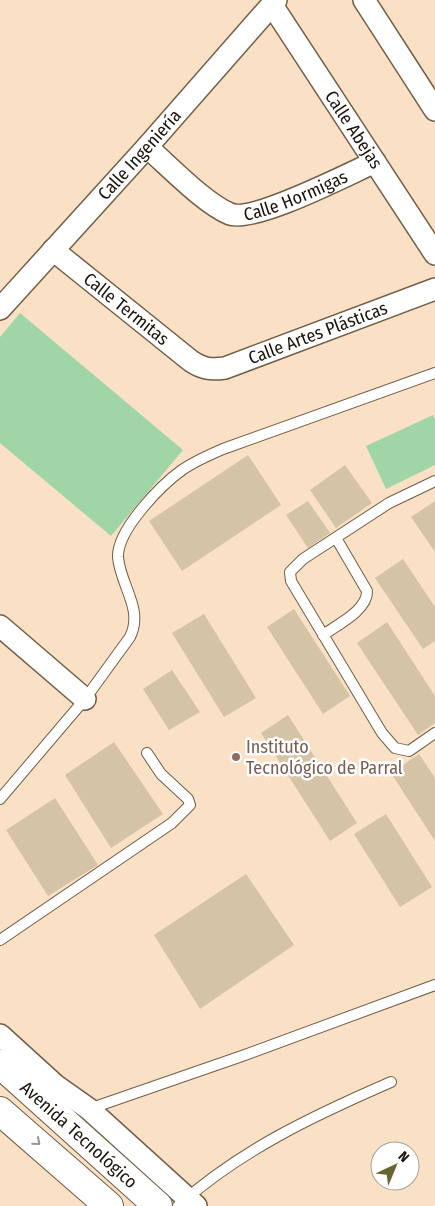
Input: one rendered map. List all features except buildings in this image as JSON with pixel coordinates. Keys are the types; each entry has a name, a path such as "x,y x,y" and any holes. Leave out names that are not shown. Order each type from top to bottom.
{"main road":[{"name":"Avenida Tecnológico","path":"0,1064 158,1206"},
{"name":"Avenida Tecnológico","path":"0,1110 109,1206"}],"street":[{"path":"364,0 435,110"},
{"name":"Calle Ingeniería","path":"0,309 147,147 274,2"},
{"name":"Calle Abejas","path":"274,2 435,254"},
{"name":"Calle Hormigas","path":"147,147 210,201 232,215 243,216 269,208 375,162"},
{"name":"Calle Termitas","path":"53,250 200,367"},
{"name":"Calle Artes Plásticas","path":"200,367 211,370 225,368 435,289"},
{"path":"0,626 85,699"},
{"path":"0,1035 55,1085 89,1109 187,1203"}],"lane":[{"path":"0,799 85,699 122,651 136,626 135,613 122,578 118,556 121,540 132,523 168,482 200,458 435,373"},
{"path":"435,481 388,503 303,559 290,572 291,581 382,733 394,748 409,751 435,733"},
{"path":"323,635 361,606 367,598 367,590 336,538"},
{"path":"0,940 172,823 190,805 188,799 168,782 147,753"},
{"path":"89,1109 242,1056 435,985"},
{"path":"187,1203 260,1145 316,1115 391,1082"}],"green space":[{"path":"20,313 183,450 111,536 0,443 0,337"},
{"path":"433,415 435,419 435,465 386,489 366,446"}],"place":[{"name":"Instituto Tecnológico de Parral","path":"236,757"}]}
